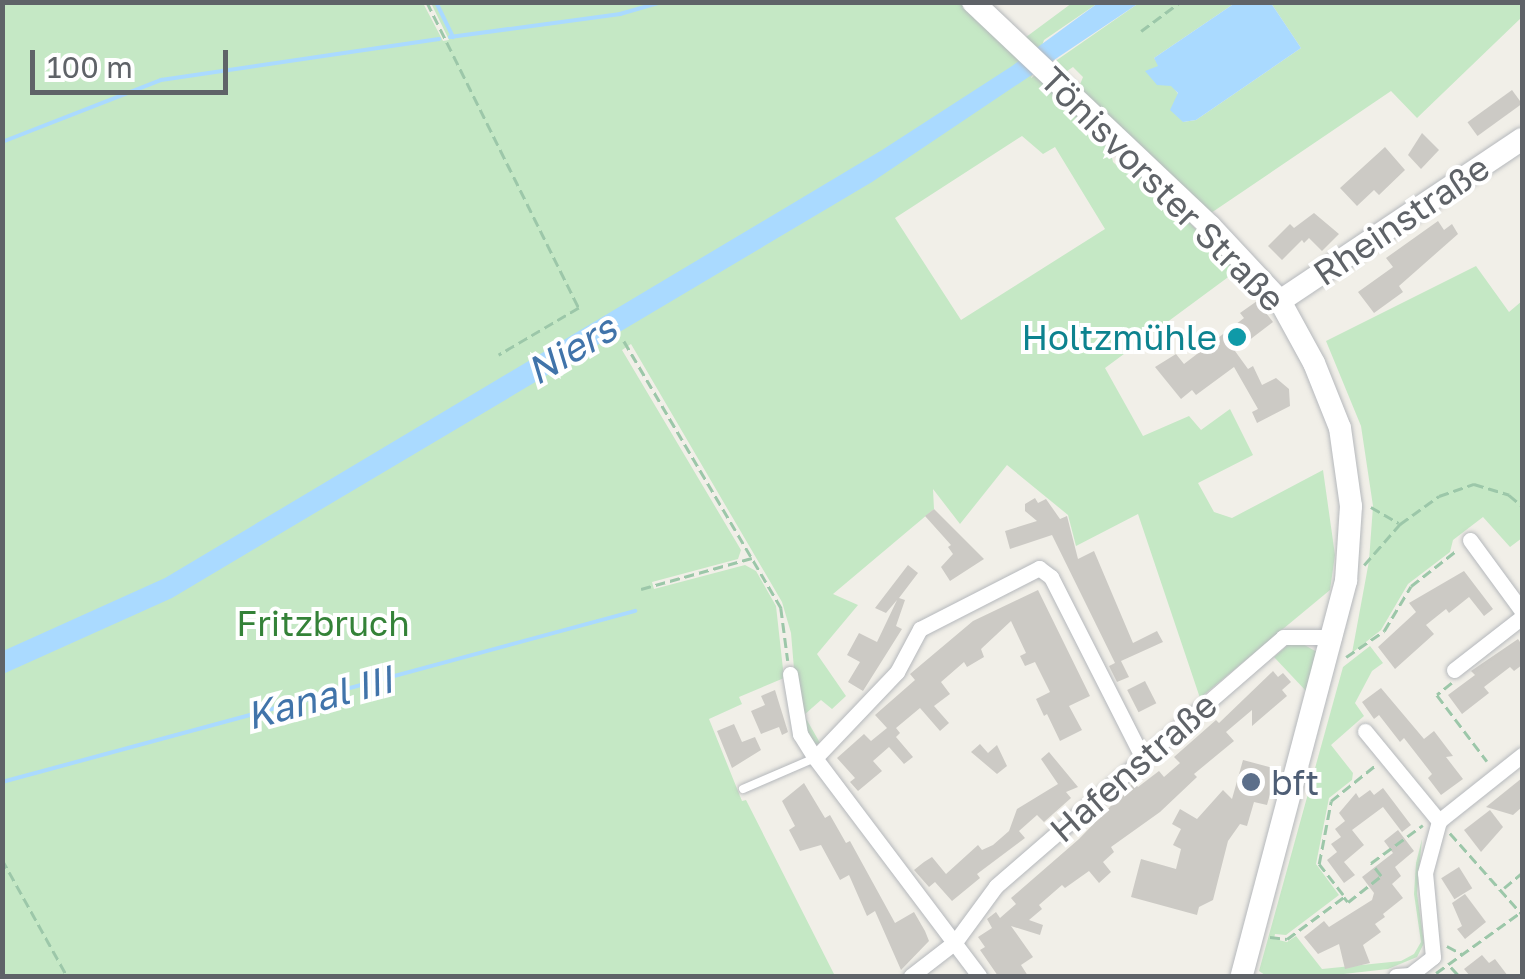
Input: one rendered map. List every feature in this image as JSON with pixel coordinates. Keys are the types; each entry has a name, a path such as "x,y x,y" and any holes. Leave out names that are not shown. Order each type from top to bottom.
{"main road":[{"name":"Tönisvorster Straße","path":"974,2 1210,226 1280,301 1314,363 1340,428 1351,506 1346,581 1242,976"},
{"name":"Rheinstraße","path":"1280,301 1522,139"}],"street":[{"path":"1454,670 1522,614 1470,540"},
{"path":"815,758 896,672 920,629 1039,568 1052,577 1144,758"},
{"name":"Hafenstraße","path":"911,976 956,942 996,886 1283,636 1334,637"},
{"path":"790,674 800,734 815,758 979,976"},
{"path":"1364,731 1437,819"},
{"path":"1403,976 1432,958 1434,932 1425,873 1437,819 1522,755"}],"lane":[{"path":"743,789 815,758"}],"path":[{"path":"428,2 579,308 500,355"},
{"path":"1141,30 1180,2"},
{"path":"624,340 781,608 790,674"},
{"path":"1346,581 1400,524 1440,496 1474,484 1509,495 1522,506"},
{"path":"1364,504 1400,524"},
{"path":"1326,667 1356,653 1384,631 1411,586 1470,540"},
{"path":"641,589 753,558"},
{"path":"1454,670 1460,677 1437,695 1497,775"},
{"path":"1386,756 1332,801 1319,864 1348,902 1381,876 1371,863 1437,819 1522,913 1450,965 1429,976 1403,976"},
{"path":"2,859 67,976"},
{"path":"1503,888 1522,873"},
{"path":"1254,934 1287,938 1344,896"},
{"path":"1434,932 1464,955"},
{"path":"1450,965 1459,976"}],"green space":[{"name":"Fritzbruch","path":"962,2 1010,49 1072,3 1098,3 1044,40 1031,78 1139,3 1235,3 1154,58 1178,94 1183,122 1196,120 1301,48 1271,3 1522,3 1522,17 1417,118 1391,91 1211,213 1077,92 1083,77 1073,67 1048,84 1109,144 1113,162 1125,173 1141,173 1256,291 1253,295 1231,275 1105,368 1143,436 1189,416 1201,430 1230,409 1253,455 1198,483 1214,512 1232,518 1323,470 1335,555 1330,590 1200,698 1138,514 1076,546 1068,515 1007,465 960,524 933,489 934,509 833,594 858,605 817,654 846,696 832,709 821,700 804,715 820,743 814,745 798,717 791,633 782,602 631,344 622,350 741,550 738,559 652,582 654,589 745,565 756,571 776,606 784,678 739,697 742,704 709,719 742,801 746,800 835,976 3,976 2,3 423,3 443,41 449,40 431,3","holes":["1022,136 1043,154 1055,147 1105,229 961,320 895,218"]},
{"path":"1476,266 1509,312 1522,301 1522,538 1510,547 1483,517 1453,540 1450,552 1408,584 1381,630 1352,653 1369,561 1373,506 1361,426 1326,341"},
{"path":"1301,643 1317,652 1306,691 1274,657 1288,645"},
{"path":"1370,646 1383,663 1372,671 1355,703 1364,716 1331,745 1353,773 1352,780 1329,798 1316,864 1339,895 1286,935 1275,934 1274,939 1287,942 1296,936 1322,969 1401,961 1414,954 1421,942 1414,894 1422,839 1417,893 1424,943 1417,957 1388,969 1326,976 1265,975 1259,971 1343,667"}],"water":[{"name":"Niers","path":"1098,3 1139,3 872,182 172,598 3,674 3,651 165,578 882,150 1012,66"},
{"path":"1235,3 1271,3 1301,48 1196,120 1183,122 1170,110 1178,93 1171,86 1157,85 1145,71 1158,66 1154,58"}],"building":[{"path":"1512,90 1522,104 1477,136 1468,122"},
{"path":"1422,133 1439,150 1421,169 1408,155"},
{"path":"1385,147 1405,170 1379,195 1374,190 1357,206 1340,188"},
{"path":"1314,213 1339,234 1322,251 1309,238 1304,243 1302,240 1282,260 1268,246 1290,224 1294,228"},
{"path":"1438,221 1444,230 1452,224 1458,234 1399,286 1403,292 1374,313 1358,292 1393,267 1386,258"},
{"name":"Holtzmühle","path":"1257,301 1273,322 1235,351 1248,369 1253,366 1262,385 1276,378 1289,389 1290,406 1257,423 1252,412 1258,409 1234,367 1196,395 1192,390 1181,399 1155,367 1176,354 1184,364 1244,318 1240,313"},
{"path":"1035,498 1038,503 1046,499 1060,519 1067,516 1078,559 1094,551 1133,643 1157,631 1163,642 1121,661 1129,677 1117,682 1109,666 1115,663 1052,535 1010,549 1005,531 1037,521 1025,511 1025,504"},
{"path":"934,509 984,559 950,581 941,567 953,554 948,547 951,545 925,516"},
{"path":"908,565 918,573 899,598 905,600 896,626 902,629 863,691 848,682 860,662 847,655 859,633 877,642 897,600 886,613 875,608"},
{"path":"1464,571 1493,609 1484,616 1469,597 1449,613 1446,609 1426,625 1434,634 1395,669 1378,647 1416,612 1409,603"},
{"path":"1038,590 1090,696 1069,706 1082,730 1060,741 1036,699 1050,692 1035,662 1025,666 1020,656 1026,653 1011,621 981,649 984,657 967,667 964,662 941,682 950,694 934,706 949,723 940,731 920,708 896,728 900,733 896,737 913,757 904,764 889,747 873,761 882,771 858,791 850,782 855,778 837,758 864,734 871,741 887,728 875,715 915,680 910,674 973,621"},
{"path":"1518,639 1522,645 1522,665 1514,671 1510,667 1484,687 1489,693 1462,714 1448,695 1475,675 1471,671"},
{"path":"1273,671 1278,677 1283,673 1291,682 1282,690 1287,696 1252,726 1252,710 1226,732 1234,741 1194,774 1197,777 1160,812 1111,847 1114,852 1103,862 1111,872 1099,883 1089,871 1065,888 1062,885 1039,905 1042,909 1029,920 1043,925 1040,935 1011,926 1033,957 1021,965 1028,976 998,976 980,950 985,947 978,937 992,928 987,919 996,912 1000,918 1016,904 1011,898 1079,839 1134,782 1138,787 1159,771 1164,777 1180,763 1174,757 1216,720 1219,723"},
{"path":"1145,681 1156,703 1139,712 1127,690"},
{"path":"1381,688 1424,739 1434,731 1453,756 1446,757 1463,779 1441,795 1428,778 1432,774 1404,738 1400,742 1379,715 1374,719 1362,702"},
{"path":"775,690 788,732 782,735 779,727 761,734 751,711 765,705 761,696"},
{"path":"734,724 742,742 755,737 761,750 732,768 717,731"},
{"path":"980,744 988,753 997,745 1007,766 997,774 971,752"},
{"path":"1049,752 1078,787 1066,792 1071,798 1044,822 1037,815 1019,831 1025,838 977,874 980,878 952,901 935,882 929,887 914,870 932,857 946,874 978,845 982,850 993,845 1009,831 1017,809 1058,784 1041,759"},
{"path":"1243,760 1277,769 1267,805 1254,802 1247,826 1240,824 1228,841 1213,900 1199,907 1197,915 1131,897 1141,859 1176,869 1181,849 1173,845 1181,829 1172,824 1180,809 1197,819 1223,790 1232,799"},
{"path":"1522,778 1522,807 1513,815 1486,807"},
{"path":"804,783 825,818 830,815 846,843 850,841 895,923 914,912 925,931 929,941 901,970 875,911 867,916 849,875 840,880 821,845 800,851 789,830 795,826 782,801"},
{"path":"1383,788 1411,825 1402,832 1383,807 1352,830 1364,845 1344,862 1355,875 1344,883 1327,860 1337,852 1331,844 1341,837 1335,829 1345,821 1339,813 1356,793 1359,798 1370,790 1374,795"},
{"path":"1490,810 1503,827 1481,852 1464,830"},
{"path":"1398,830 1414,851 1395,867 1401,876 1392,884 1403,898 1375,924 1381,932 1363,945 1370,963 1345,969 1339,944 1318,954 1304,937 1324,921 1329,927 1372,900 1374,893 1362,877 1393,853 1384,841"},
{"path":"1459,867 1472,888 1454,899 1441,878"},
{"path":"1465,894 1486,922 1465,939 1457,929 1462,926 1452,903"},
{"path":"1482,955 1489,963 1495,959 1508,976 1470,976 1464,969"}],"waterway":[{"path":"436,2 453,37"},
{"path":"450,37 620,14 662,2"},
{"path":"2,142 161,80 439,39"},
{"name":"Kanal III","path":"2,782 635,611"}],"place":[{"name":"Holtzmühle","path":"1237,337"},
{"name":"bft","path":"1251,782"}]}
